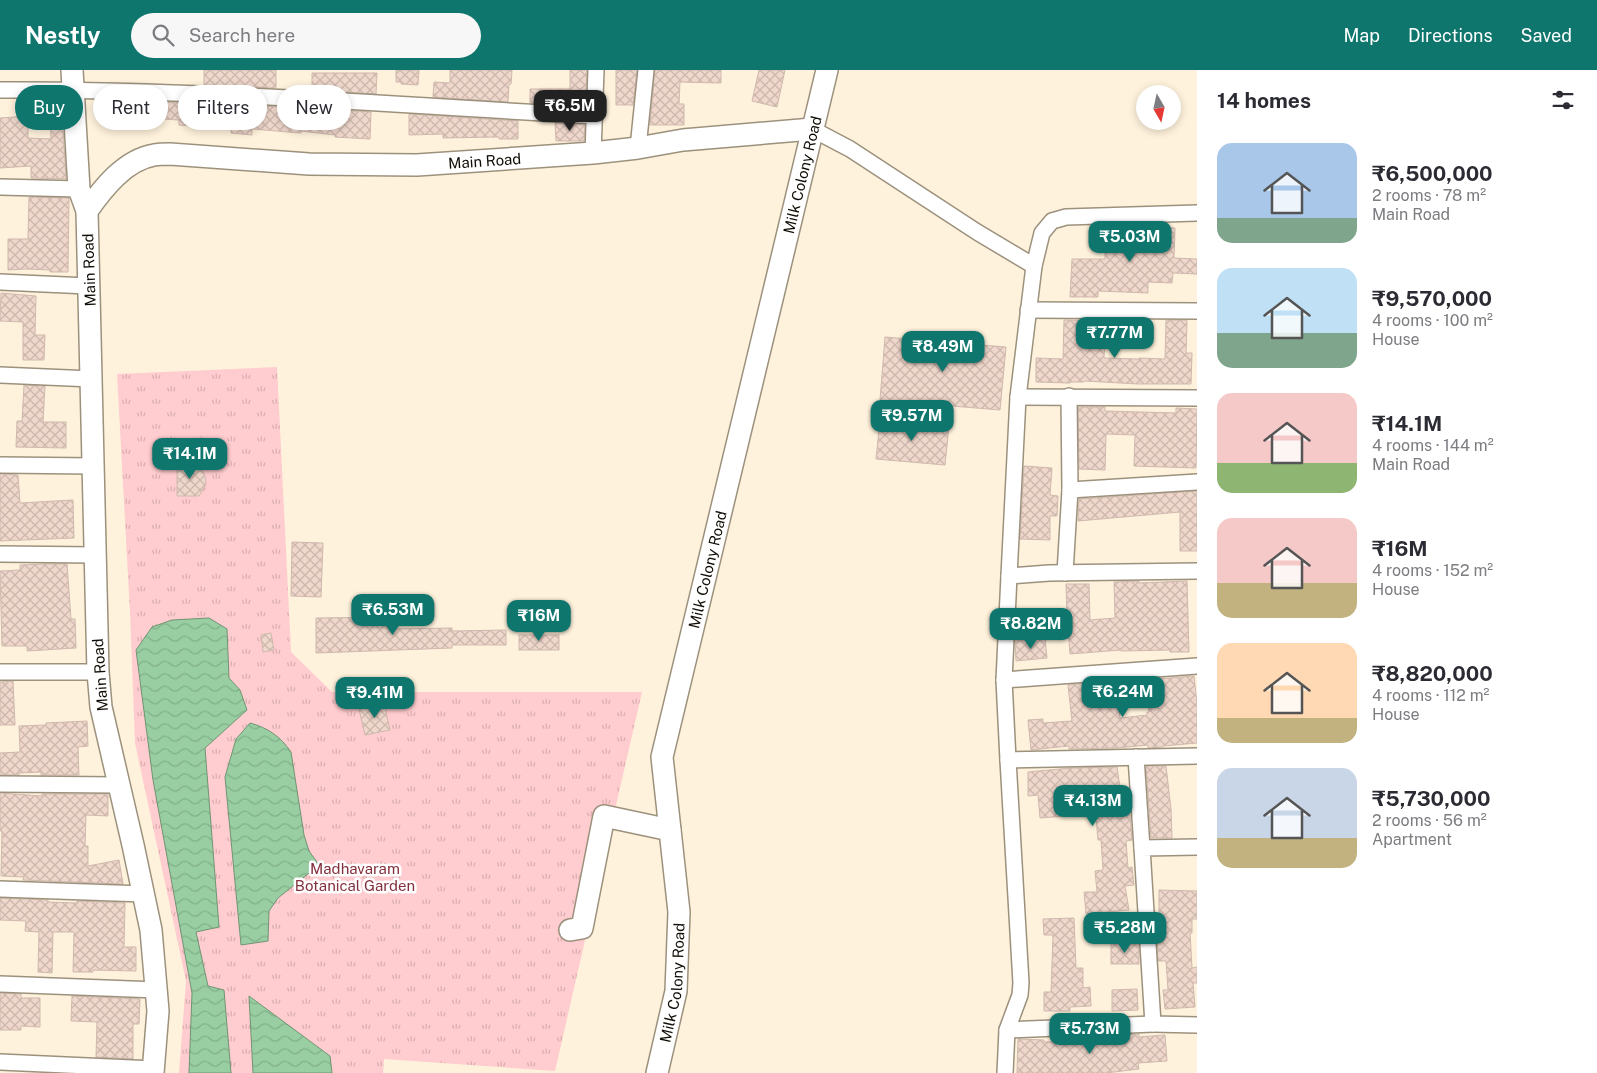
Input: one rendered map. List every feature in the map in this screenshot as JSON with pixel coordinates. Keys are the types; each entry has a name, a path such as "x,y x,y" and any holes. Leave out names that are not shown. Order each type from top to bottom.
{"street":[{"path":"593,153 596,70"},
{"path":"638,148 646,70"},
{"name":"Milk Colony Road","path":"657,1073 676,991 679,912 662,757 827,70"},
{"path":"0,90 72,80 231,95 595,116"},
{"path":"72,80 79,189 87,211"},
{"path":"812,129 850,149 977,232 1034,266"},
{"name":"Main Road","path":"153,1071 158,1011 151,930 101,707 98,672 87,211 100,192 120,173 139,159 154,155 170,154 309,164 417,165 593,153 683,140 812,129"},
{"path":"0,187 79,189"},
{"path":"1005,1073 1007,1030 1020,995 1021,983 1004,680 1018,397 1034,266 1042,233 1052,221 1066,217 1197,212"},
{"path":"0,282 88,286"},
{"path":"1028,310 1197,311"},
{"path":"0,375 92,379"},
{"path":"1065,572 1070,490 1069,396"},
{"path":"1018,397 1197,398"},
{"path":"0,465 94,466"},
{"path":"1070,490 1197,482"},
{"path":"0,554 95,555"},
{"path":"1008,576 1065,572 1197,571"},
{"path":"1004,680 1197,666"},
{"path":"0,672 98,672"},
{"path":"1008,760 1197,756"},
{"path":"1136,757 1153,1024"},
{"path":"0,784 118,785"},
{"path":"570,930 582,928 604,816 670,830"},
{"path":"1142,848 1197,847"},
{"path":"0,889 144,894"},
{"path":"0,984 157,990"},
{"path":"1007,1030 1153,1024 1197,1025"},
{"path":"0,1062 153,1071"}],"green space":[{"name":"Madhavaram Botanical Garden","path":"277,367 291,652 332,692 642,692 555,1071 384,1059 383,1073 179,1073 186,981 135,743 117,374"}],"water":[{"path":"209,618 227,629 229,678 240,690 247,710 205,748 219,927 196,932 208,986 224,990 231,1073 189,1073 192,993 153,780 136,650 152,627 172,620"},
{"path":"250,723 273,733 291,752 304,835 309,851 319,865 278,898 269,911 268,941 241,945 225,777 236,739"},
{"path":"249,996 330,1056 332,1073 253,1073"}],"building":[{"path":"204,70 276,70 276,88 267,88 267,85 204,85"},
{"path":"396,70 419,70 418,85 396,82"},
{"path":"450,70 512,70 508,102 433,97 434,82 450,83"},
{"path":"570,70 587,70 585,106 530,103 530,89 570,89"},
{"path":"616,70 637,70 633,105 616,105"},
{"path":"655,70 721,70 721,83 680,82 679,104 684,104 684,125 650,125"},
{"path":"759,70 785,70 777,107 752,101"},
{"path":"312,73 377,73 376,94 351,92 351,85 312,85"},
{"path":"168,103 178,103 178,120 168,119"},
{"path":"267,106 277,107 277,130 351,130 351,111 371,112 370,139 335,137 335,135 301,131 301,133 264,130 267,130"},
{"path":"409,114 518,121 518,139 499,139 499,137 443,138 443,134 409,135"},
{"path":"15,117 15,130 28,130 28,138 51,139 51,130 63,130 66,179 31,178 31,166 0,168 0,118"},
{"path":"555,123 585,125 584,141 556,141"},
{"path":"231,130 252,130 252,135 231,133"},
{"path":"29,197 69,198 68,272 26,269 8,270 8,239 28,239"},
{"path":"1106,226 1175,228 1174,258 1197,259 1197,274 1173,273 1172,283 1148,282 1148,293 1098,291 1098,297 1070,297 1072,259 1105,259"},
{"path":"1,293 36,296 35,335 45,335 44,360 23,360 23,322 0,321"},
{"path":"1064,320 1106,321 1104,358 1165,359 1166,320 1187,320 1186,353 1192,353 1191,384 1085,381 1070,383 1036,382 1036,358 1063,359"},
{"path":"885,337 1006,347 1000,410 880,400"},
{"path":"24,385 45,386 43,422 66,422 66,448 16,447 17,421 22,421"},
{"path":"1078,407 1105,407 1105,411 1176,413 1176,408 1197,409 1196,468 1134,466 1135,435 1106,434 1105,470 1079,469"},
{"path":"880,420 949,426 945,465 876,459"},
{"path":"177,463 199,463 205,476 206,484 199,496 177,496"},
{"path":"1024,466 1052,468 1050,495 1058,496 1057,516 1050,516 1050,540 1020,539"},
{"path":"0,474 18,475 20,503 73,500 74,538 0,541"},
{"path":"1197,491 1197,551 1180,551 1180,512 1078,521 1079,499"},
{"path":"292,542 323,543 321,597 291,596"},
{"path":"67,564 71,619 75,619 76,648 27,651 27,646 2,646 0,571 20,570 20,565"},
{"path":"1139,581 1139,583 1187,581 1189,652 1121,650 1070,654 1066,584 1089,584 1090,620 1115,618 1114,582"},
{"path":"387,617 387,629 452,628 452,631 506,630 506,645 452,645 452,648 316,653 316,618"},
{"path":"271,633 274,650 263,652 261,635"},
{"path":"519,635 559,635 559,650 519,650"},
{"path":"1045,638 1047,658 1016,661 1015,641"},
{"path":"1194,676 1197,704 1197,743 1148,748 1148,745 1069,749 1069,746 1031,750 1028,720 1043,719 1043,723 1072,721 1068,685 1116,681 1120,718 1147,715 1147,712 1149,712 1145,680"},
{"path":"13,681 15,725 0,725 0,682"},
{"path":"384,703 390,730 365,735 359,709"},
{"path":"87,721 88,746 78,747 79,775 41,775 41,772 0,775 0,753 20,752 19,726"},
{"path":"1146,766 1166,766 1172,838 1151,838"},
{"path":"1117,767 1124,815 1130,815 1132,840 1126,841 1128,868 1132,867 1134,885 1125,886 1129,910 1086,914 1084,892 1097,892 1095,871 1103,870 1101,840 1098,840 1095,792 1065,794 1067,816 1040,818 1038,795 1028,796 1028,772 1070,768"},
{"path":"0,793 42,796 42,794 108,794 108,816 86,815 85,846 88,846 88,866 119,860 123,884 23,880 24,877 1,876 2,831 0,831"},
{"path":"1159,890 1197,891 1197,919 1192,919 1192,933 1190,933 1192,968 1197,967 1197,983 1193,983 1195,1007 1165,1009 1163,990 1168,990 1166,961 1158,961 1156,917 1159,917"},
{"path":"0,898 48,900 48,902 125,903 124,947 136,947 136,971 93,970 93,972 73,972 74,932 53,932 52,973 38,972 39,932 25,931 26,921 0,920"},
{"path":"1074,918 1076,968 1083,968 1083,988 1090,987 1091,1006 1070,1007 1070,1011 1044,1011 1044,992 1051,992 1053,935 1044,935 1043,919"},
{"path":"1111,944 1139,944 1139,964 1111,964"},
{"path":"1137,989 1138,1010 1112,1011 1112,990"},
{"path":"0,993 21,994 21,998 40,998 40,1027 21,1026 21,1030 0,1030"},
{"path":"72,996 140,999 139,1024 133,1024 133,1059 96,1057 97,1022 71,1021"},
{"path":"1139,1034 1139,1037 1165,1035 1167,1061 1138,1063 1139,1069 1106,1073 1017,1073 1018,1039 1044,1040 1044,1042 1081,1041"}]}
